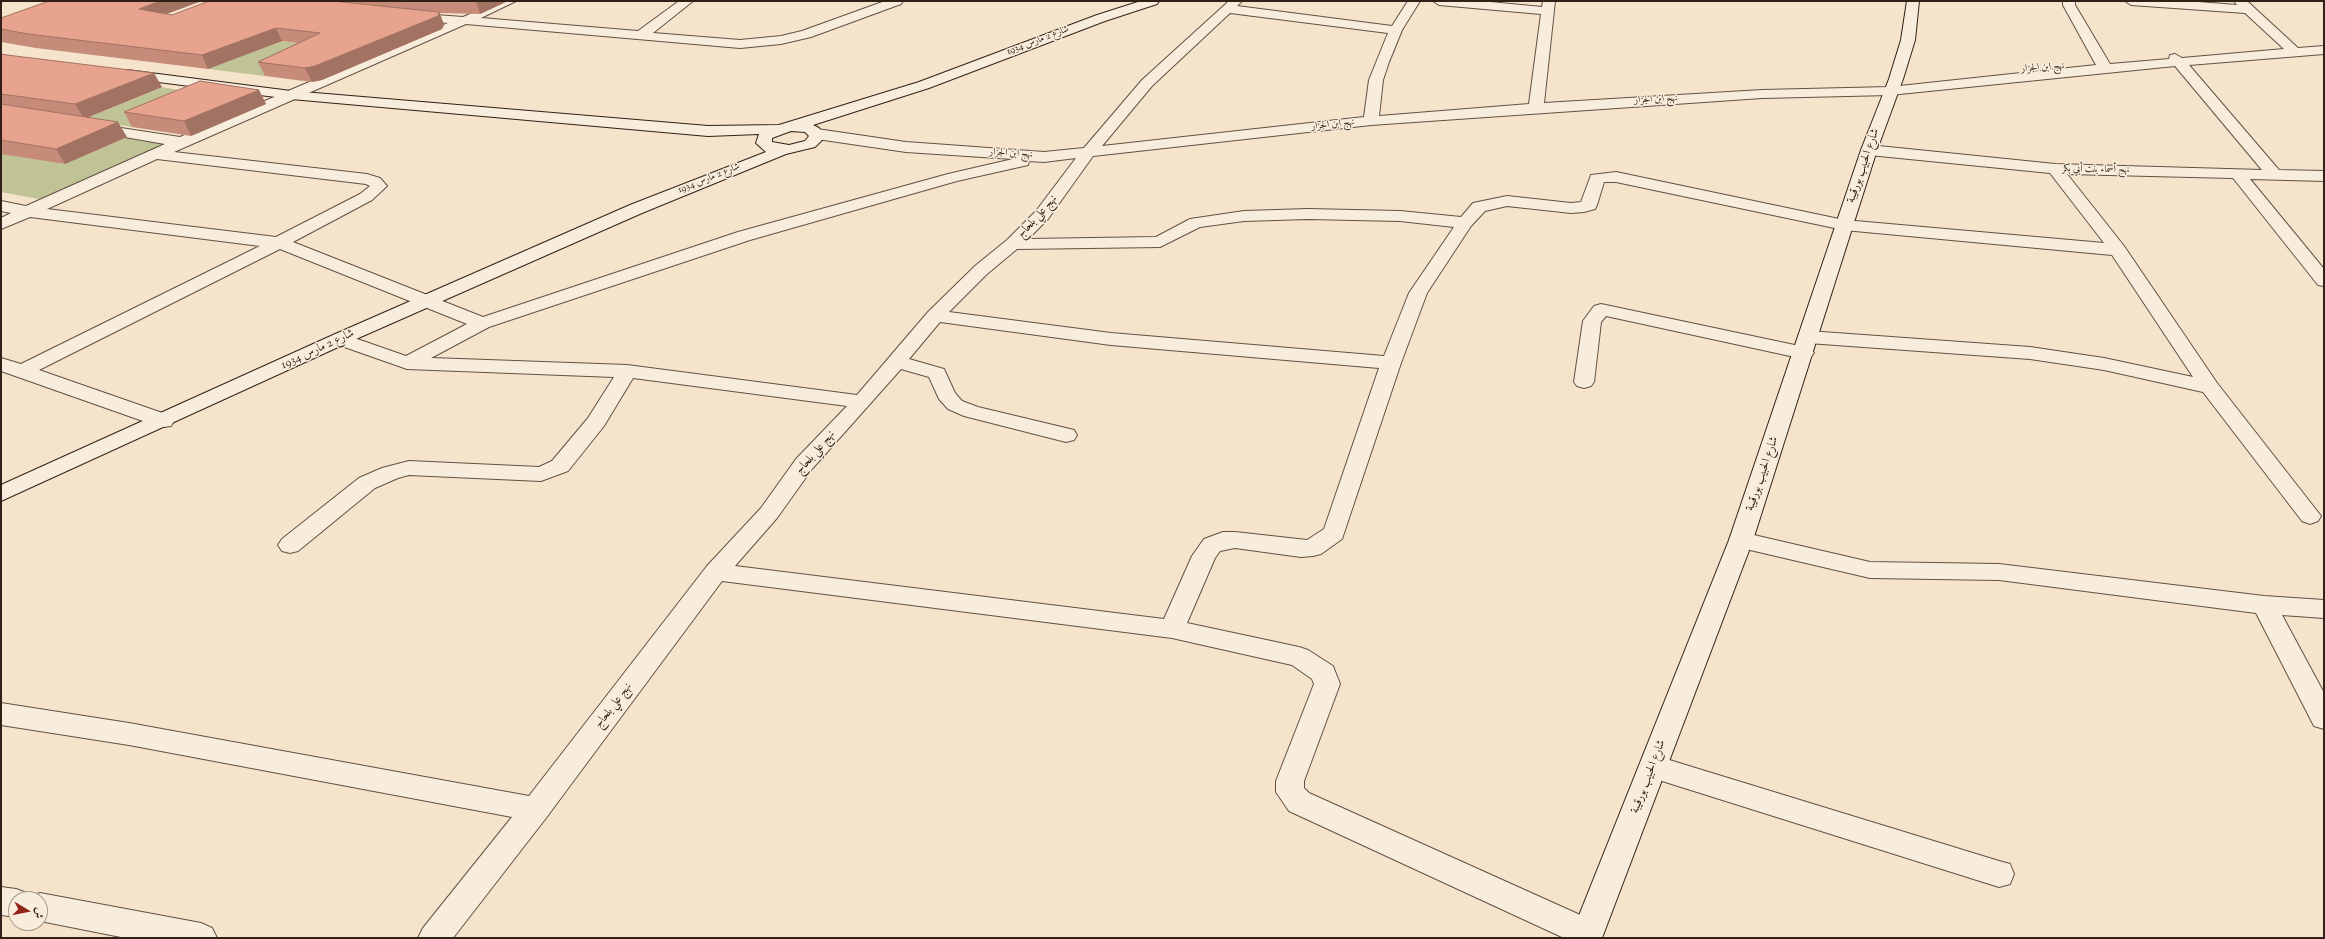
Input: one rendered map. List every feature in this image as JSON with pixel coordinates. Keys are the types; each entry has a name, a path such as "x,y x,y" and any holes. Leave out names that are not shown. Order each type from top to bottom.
{"street":[{"path":"1,224 182,142 468,21 510,1"},
{"path":"640,36 687,1"},
{"path":"397,14 718,43 760,43 806,34 897,1"},
{"name":"شارع 2 مارس 1934","path":"636,209 695,172 764,143 767,135 785,128 924,85 1100,18 1153,1"},
{"path":"1371,121 1376,80 1396,30 1414,1"},
{"path":"1439,1 1549,6 1536,108"},
{"name":"شارع الحبيب بورقيبة","path":"1586,936 1654,767 1740,540 1806,345 1869,150 1908,40 1913,1"},
{"path":"2069,1 2069,5 2105,66"},
{"path":"2132,1 2243,5 2290,50"},
{"path":"1232,5 1396,30"},
{"name":"نهج علي بلحاج","path":"434,938 536,809 716,572 768,513 804,464 898,362 936,316 980,270 1013,244 1042,215 1090,150 1147,83 1182,49 1232,5"},
{"name":"نهج ابن الجزار","path":"906,147 1044,156 1371,121 1536,108 1893,85 2290,50 2324,44"},
{"name":"نهج ابن الجزار","path":"2290,50 2324,50"},
{"path":"2178,60 2274,174"},
{"path":"111,71 292,95 708,131 764,143 770,148 783,150 803,147 906,147"},
{"name":"شارع 2 مارس 1934","path":"817,134 857,120 924,85"},
{"path":"80,126 182,142"},
{"path":"708,131 808,128 817,134 906,147"},
{"path":"803,147 814,141 817,134"},
{"name":"شارع 2 مارس 1934","path":"1,494 426,301 636,209 783,150"},
{"name":"نهج أسماء بنت أبي بكر","path":"1869,150 2055,169 2324,176"},
{"path":"22,371 279,243 366,197 376,191 379,186 378,183 367,179 155,154"},
{"path":"407,363 482,323 744,236 954,177 1044,156"},
{"path":"2055,169 2118,250 2210,387 2310,516"},
{"path":"2237,174 2324,281"},
{"path":"1172,629 1204,556 1212,545 1223,540 1235,540 1300,549 1313,548 1334,533 1391,364 1418,294 1465,223 1479,207 1507,201 1571,208 1584,207 1590,205 1597,178 1626,178 1844,225 2118,250"},
{"path":"1,206 29,212 279,243 482,323"},
{"path":"1013,244 1148,244 1160,242 1196,223 1244,216 1308,214 1400,216 1465,223"},
{"path":"1584,382 1592,321 1601,310 1612,310 1806,345 2030,353 2104,364 2210,387"},
{"path":"936,316 1111,339 1391,364"},
{"path":"340,339 407,363 627,371 862,402"},
{"path":"898,362 937,374 946,395 956,405 966,409 1066,435"},
{"path":"1,364 164,421"},
{"path":"290,545 367,483 390,473 409,468 541,474 560,466 597,421 627,371"},
{"path":"1740,540 1870,570 1999,572 2264,605 2324,609"},
{"path":"716,572 1172,629 1299,657 1324,673 1327,684 1290,782 1290,792 1299,802 1586,936"},
{"path":"2264,605 2324,718"},
{"path":"1,714 129,734 536,809"},
{"path":"1654,767 1999,874"},
{"path":"48,909 201,938"}],"green space":[{"path":"282,41 326,47 265,76 208,69"},
{"path":"162,87 208,95 132,127 84,119"},
{"path":"127,137 166,144 49,201 1,192 1,153 65,164"}],"building":[{"path":"49,1 160,1 139,9 172,15 209,1 332,1 439,12 438,16 315,66 305,68 258,62 320,33 276,28 202,55 28,34 1,29 1,18"},
{"path":"1,54 154,73 75,104 1,94"},
{"path":"200,81 259,90 184,121 124,112"},
{"path":"1,104 118,122 56,149 1,140"}]}
